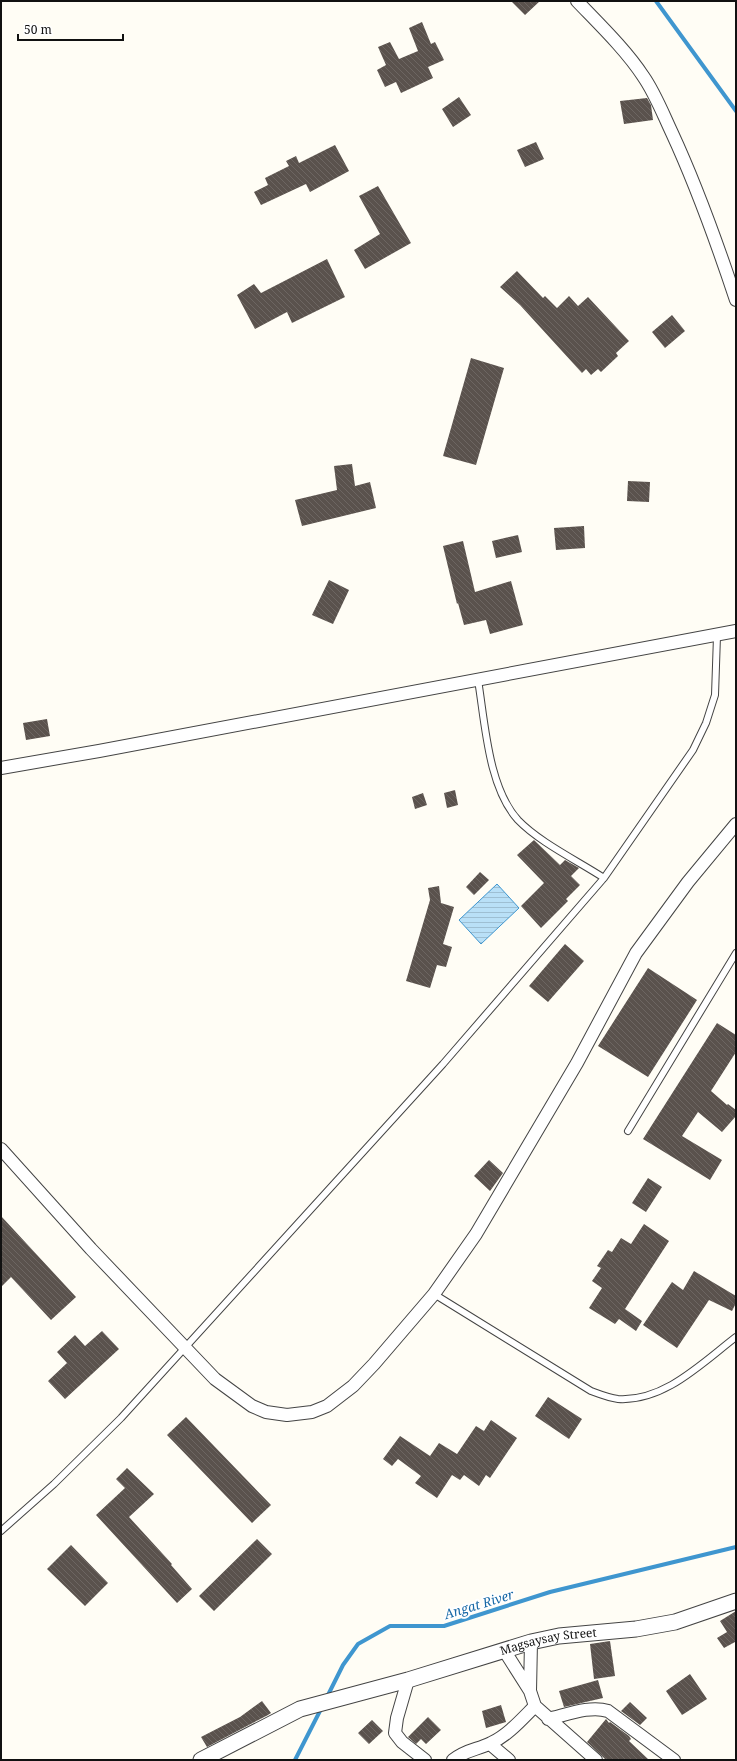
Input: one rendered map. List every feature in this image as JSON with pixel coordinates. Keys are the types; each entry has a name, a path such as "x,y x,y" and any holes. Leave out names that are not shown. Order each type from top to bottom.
{"street":[{"path":"577,1 605,30 643,76 662,111 716,237 736,300"},
{"path":"1,768 107,750 717,636 736,631"},
{"path":"1,1149 91,1249 215,1379 252,1406 266,1412 287,1415 312,1412 327,1406 353,1386 374,1364 434,1294 480,1227 577,1063 636,953 688,882 736,824"},
{"name":"Magsaysay Street","path":"201,1760 300,1709 408,1680 531,1642 559,1636 636,1629 669,1623 697,1616 736,1601"},
{"path":"530,1691 531,1642"},
{"path":"504,1650 530,1691 535,1706 596,1760"},
{"path":"408,1680 395,1733 402,1742 425,1760"},
{"path":"453,1760 467,1751 490,1744 516,1726 535,1706"},
{"path":"548,1719 593,1709 602,1709 608,1711 674,1760"},
{"path":"490,1744 509,1760"}],"lane":[{"path":"1,1531 86,1454 121,1418 443,1064 604,878 693,750 706,723 715,695 717,636"},
{"path":"478,680 490,753 496,776 505,800 518,819 539,837 604,878"},
{"path":"628,1131 736,953"},
{"path":"434,1294 591,1391 617,1399 643,1396 671,1387 736,1337"}],"water":[{"path":"497,884 519,908 481,944 459,920"}],"building":[{"path":"511,1 540,1 525,15"},
{"path":"422,22 431,44 435,42 444,60 428,67 433,78 401,93 396,82 385,87 377,70 386,65 378,47 390,42 399,59 418,51 409,28"},
{"path":"459,97 471,115 453,127 442,109"},
{"path":"647,98 651,105 653,120 624,124 620,101"},
{"path":"536,142 544,159 525,167 517,150"},
{"path":"335,145 349,171 310,192 306,184 261,205 254,192 268,185 265,178 289,166 286,161 296,156 299,163"},
{"path":"378,186 411,243 365,269 354,250 380,234 359,196"},
{"path":"327,259 345,297 292,323 287,312 255,329 237,295 254,284 261,293"},
{"path":"517,271 543,298 545,296 557,308 569,296 578,306 588,297 629,341 616,353 618,356 601,372 598,369 591,375 586,369 582,373 520,305 500,287"},
{"path":"672,315 685,331 665,348 652,332"},
{"path":"471,358 504,368 476,465 443,456"},
{"path":"352,464 355,486 370,482 376,508 302,526 295,500 337,490 334,466"},
{"path":"628,481 650,482 649,502 627,501"},
{"path":"584,526 585,548 556,550 554,528"},
{"path":"518,535 522,552 496,558 492,541"},
{"path":"463,541 475,592 511,581 523,625 490,634 486,620 464,625 458,603 457,604 443,546"},
{"path":"329,580 349,590 333,624 312,615"},
{"path":"47,719 50,736 26,740 23,723"},
{"path":"455,790 458,805 447,808 444,793"},
{"path":"423,793 427,805 415,809 412,797"},
{"path":"534,840 560,865 565,860 579,868 571,876 580,885 566,899 568,901 541,928 521,906 544,883 517,855"},
{"path":"480,872 489,880 474,895 466,887"},
{"path":"439,886 441,903 454,907 443,944 452,947 446,967 437,965 430,988 406,981 430,900 428,888"},
{"path":"565,944 584,961 548,1002 529,986"},
{"path":"648,968 697,1000 648,1077 598,1046"},
{"path":"717,1023 736,1035 736,1052 711,1091 727,1105 728,1104 736,1110 736,1116 722,1132 698,1112 682,1136 722,1160 710,1180 643,1139"},
{"path":"489,1160 503,1173 490,1191 474,1176"},
{"path":"648,1178 662,1187 646,1212 632,1203"},
{"path":"1,1216 76,1297 51,1320 11,1277 1,1287"},
{"path":"644,1224 669,1241 625,1309 642,1321 636,1331 619,1319 615,1324 589,1308 602,1288 592,1281 601,1268 597,1266 608,1250 612,1252 621,1238 631,1244"},
{"path":"694,1271 736,1296 736,1303 732,1311 709,1300 677,1348 643,1325 672,1282 683,1290"},
{"path":"102,1331 119,1349 65,1399 48,1381 67,1363 57,1352 75,1335 85,1346"},
{"path":"548,1397 582,1419 569,1439 535,1416"},
{"path":"186,1417 271,1505 252,1523 167,1435"},
{"path":"491,1420 517,1438 490,1478 486,1475 479,1486 464,1475 460,1480 452,1475 437,1498 415,1483 421,1476 398,1459 392,1466 383,1459 400,1436 430,1456 439,1443 457,1454 476,1426 484,1431"},
{"path":"127,1468 154,1494 129,1517 172,1564 171,1565 192,1589 177,1603 96,1515 125,1488 116,1479"},
{"path":"257,1539 272,1554 214,1611 199,1596"},
{"path":"71,1545 108,1583 85,1606 47,1569"},
{"path":"736,1611 736,1644 735,1642 724,1648 717,1638 727,1632 720,1621"},
{"path":"610,1641 615,1676 594,1679 590,1644"},
{"path":"690,1674 707,1699 682,1715 666,1691"},
{"path":"598,1680 603,1698 564,1707 559,1691"},
{"path":"262,1701 271,1713 207,1747 201,1737 240,1717"},
{"path":"630,1702 647,1718 640,1725 621,1711"},
{"path":"501,1705 506,1722 486,1728 482,1711"},
{"path":"428,1717 441,1730 426,1744 421,1739 416,1744 408,1737"},
{"path":"606,1719 609,1723 610,1722 629,1736 631,1739 629,1741 649,1760 606,1760 587,1742"},
{"path":"372,1720 383,1731 369,1744 358,1733"}],"waterway":[{"name":"Angat River","path":"656,1 736,111"},
{"name":"Angat River","path":"327,1697 343,1665 358,1644 390,1626 444,1626 550,1592 736,1547"},
{"name":"Angat River","path":"295,1760 322,1707"}]}
